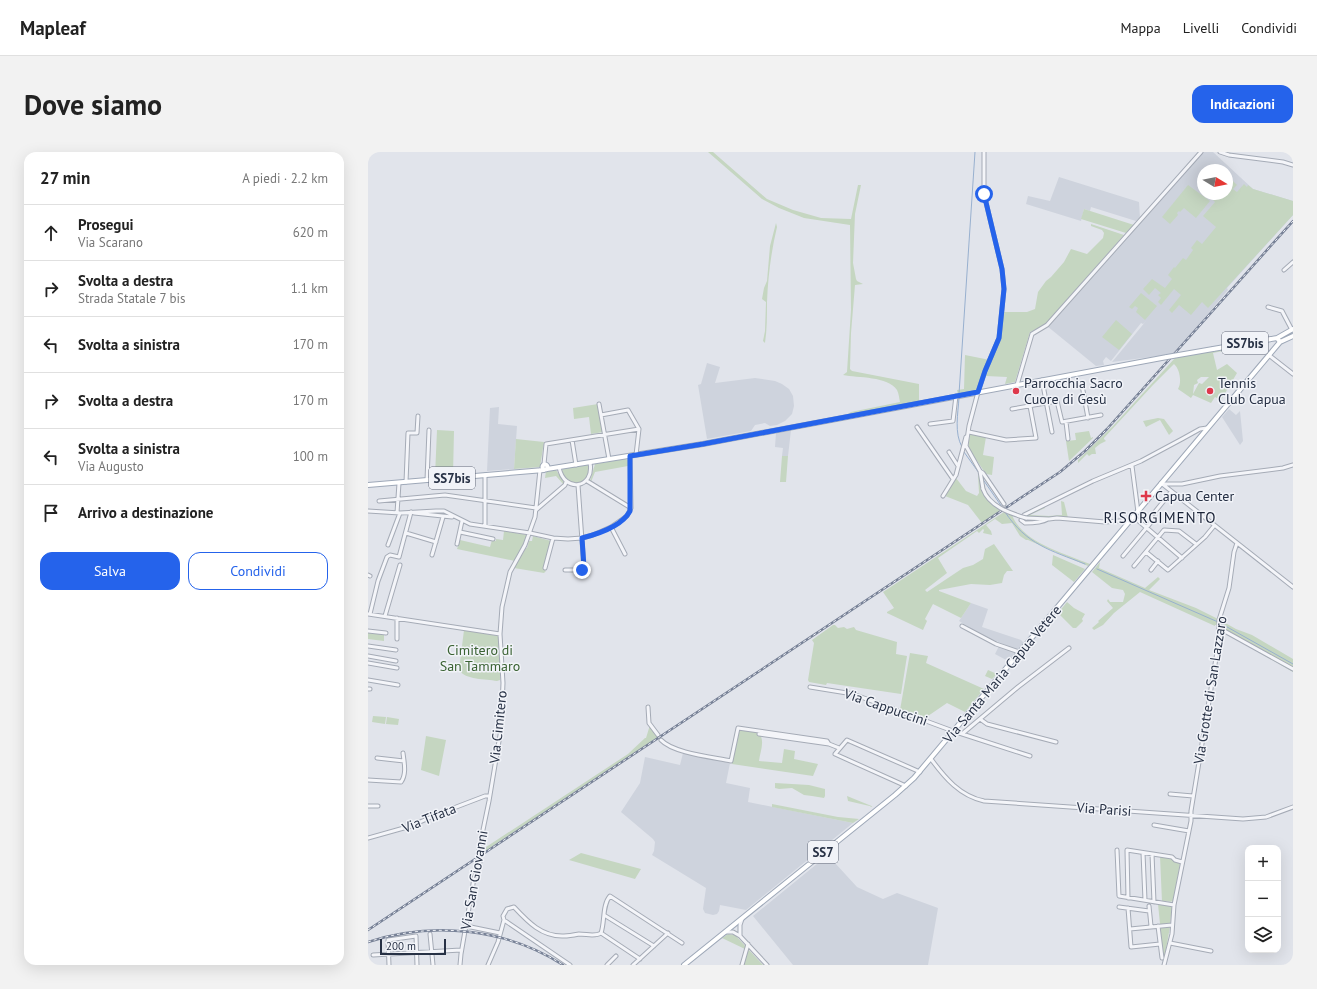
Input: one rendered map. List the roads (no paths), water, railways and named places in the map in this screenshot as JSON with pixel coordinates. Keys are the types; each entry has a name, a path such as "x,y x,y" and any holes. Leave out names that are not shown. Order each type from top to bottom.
{"main road":[{"path":"1280,342 1277,338 1292,330"},
{"name":"SS7","path":"1280,342 1293,336"},
{"name":"SS7bis","path":"368,486 485,475 543,466 558,468 703,444 1042,380 1277,338"},
{"name":"Via Santa Maria Capua Vetere","path":"684,965 742,920 906,786 920,772 1207,428 1270,356 1280,342"}],"street":[{"path":"943,496 956,475 978,392 999,338 1004,289 1002,269 984,194 984,152"},
{"path":"1017,385 1032,334 1047,325 1201,152"},
{"path":"1220,152 1229,155 1283,162 1293,165"},
{"path":"1284,270 1293,262"},
{"path":"1268,307 1282,311 1292,330"},
{"path":"1270,356 1293,374"},
{"path":"1042,380 1052,432"},
{"path":"1082,385 1088,418"},
{"path":"930,424 954,421 956,396"},
{"path":"1012,409 1057,401 1062,422 1101,415"},
{"path":"599,404 609,459"},
{"path":"969,432 1006,440 1036,438 1030,406"},
{"path":"601,415 628,410 639,429 636,455"},
{"path":"406,482 408,432 417,433 418,416"},
{"path":"1066,422 1068,439"},
{"path":"969,426 966,447 980,471 983,489 987,498 995,505 1026,518 1057,518 1105,522 1133,518 1182,558"},
{"path":"918,427 953,479"},
{"path":"1048,519 1026,523 1023,522 1022,518 1024,515 1093,481 1132,466 1200,429 1207,428"},
{"path":"576,465 572,440 639,429"},
{"path":"426,480 429,430"},
{"name":"Via Cimitero","path":"489,796 501,729 503,683 500,634 505,588 510,572 530,533 536,509 546,444 572,440"},
{"path":"949,452 958,466"},
{"path":"368,511 399,513 444,511 470,524 553,538 582,538 600,533 627,516 631,508 630,456"},
{"path":"558,468 561,476 566,482 578,485 587,480 591,470 590,462"},
{"path":"1161,483 1182,484 1220,476 1283,468 1293,465"},
{"path":"1132,466 1138,512"},
{"path":"980,471 983,472 1004,504"},
{"path":"485,475 485,526"},
{"path":"587,480 631,508"},
{"path":"379,501 445,495 536,509 565,485 566,482"},
{"path":"388,545 399,513 399,483"},
{"path":"1161,483 1293,587"},
{"path":"565,570 580,570 584,568 578,485"},
{"path":"1154,513 1171,492"},
{"path":"411,512 443,517 454,517"},
{"path":"411,512 399,557 390,555 387,556 369,614 500,634"},
{"path":"432,555 443,517"},
{"path":"1123,556 1153,520"},
{"path":"457,544 462,521"},
{"path":"1146,552 1168,570 1214,526"},
{"path":"611,527 625,554"},
{"path":"1134,566 1164,530 1179,531 1196,544"},
{"path":"460,532 493,539"},
{"path":"406,533 436,542"},
{"path":"545,568 553,538"},
{"name":"Via Grotte di San Lazzaro","path":"1164,965 1170,943 1174,905 1189,831 1193,796 1215,667 1219,620 1230,588 1234,552 1237,543"},
{"path":"1151,570 1158,561"},
{"path":"385,616 400,565"},
{"path":"397,618 397,639"},
{"path":"962,626 996,644 1019,652"},
{"path":"1219,626 1293,669"},
{"path":"368,631 386,633"},
{"path":"368,646 396,650"},
{"path":"962,734 1018,687 1069,648"},
{"path":"368,656 396,661"},
{"path":"368,663 397,668"},
{"path":"368,680 398,685"},
{"name":"Via Cappuccini","path":"810,686 853,694 953,731 1030,756"},
{"path":"648,707 649,723 658,735"},
{"path":"980,719 987,724 1056,742"},
{"path":"661,740 667,746 682,751 731,761 738,728 827,740 829,744"},
{"path":"759,734 829,744 839,748"},
{"path":"906,786 834,754 847,740 920,772"},
{"path":"368,780 401,782 404,775 403,753"},
{"path":"377,758 404,761"},
{"name":"Via Parisi","path":"931,759 953,786 978,800 1252,818 1276,814 1291,808"},
{"path":"1170,794 1193,796"},
{"name":"Via Tifata","path":"368,838 411,826 438,814 485,796 489,796"},
{"name":"Via San Giovanni","path":"460,965 461,950 474,878 479,863 478,854 489,796"},
{"path":"368,806 378,806"},
{"path":"1291,808 1293,814"},
{"path":"1154,825 1189,831"},
{"path":"1117,850 1119,896 1174,905"},
{"path":"1128,898 1127,850 1172,857 1175,860 1182,862"},
{"path":"1143,853 1144,900"},
{"path":"1152,854 1154,902"},
{"path":"601,933 604,925 606,903 610,896 682,943"},
{"path":"1149,906 1151,926"},
{"path":"488,965 498,942 504,920 503,916 507,908 514,907 536,928 549,934 562,936 580,934 595,935 601,933"},
{"path":"1119,907 1150,911"},
{"path":"1128,908 1131,947 1160,944"},
{"path":"604,915 654,946"},
{"path":"504,920 570,965"},
{"path":"740,934 740,925 742,920"},
{"path":"1130,929 1172,925"},
{"path":"466,926 500,933"},
{"path":"733,926 735,933"},
{"path":"733,926 767,965"},
{"path":"1158,926 1162,958"},
{"path":"726,932 740,934"},
{"path":"601,933 640,959"},
{"path":"633,965 668,933"},
{"path":"430,934 432,965"},
{"path":"389,965 388,940 416,936 417,965"},
{"path":"1170,943 1211,951"},
{"path":"742,965 748,944"},
{"path":"373,955 461,950"},
{"path":"607,965 616,956"}],"waterway":[{"path":"959,394 975,152"},
{"path":"959,398 957,430 962,447"},
{"path":"964,452 979,473"},
{"path":"982,478 1002,507"},
{"path":"1005,512 1022,532 1040,545 1085,564"},
{"path":"1097,569 1218,622"},
{"path":"1220,623 1293,664"}],"railway":[{"path":"368,930 1060,472 1085,451 1107,429 1293,221"},
{"path":"368,942 392,935 417,932 443,930 468,932 493,936 517,943 541,953 563,965"}],"place":[{"name":"Parrocchia Sacro Cuore di Gesù","path":"1016,391"},
{"name":"Tennis Club Capua","path":"1210,391"},
{"name":"Capua Center","path":"1146,496"}],"district":[{"name":"RISORGIMENTO","path":"1160,517"}],"park label":[{"name":"Cimitero di San Tammaro","path":"480,658"}]}
